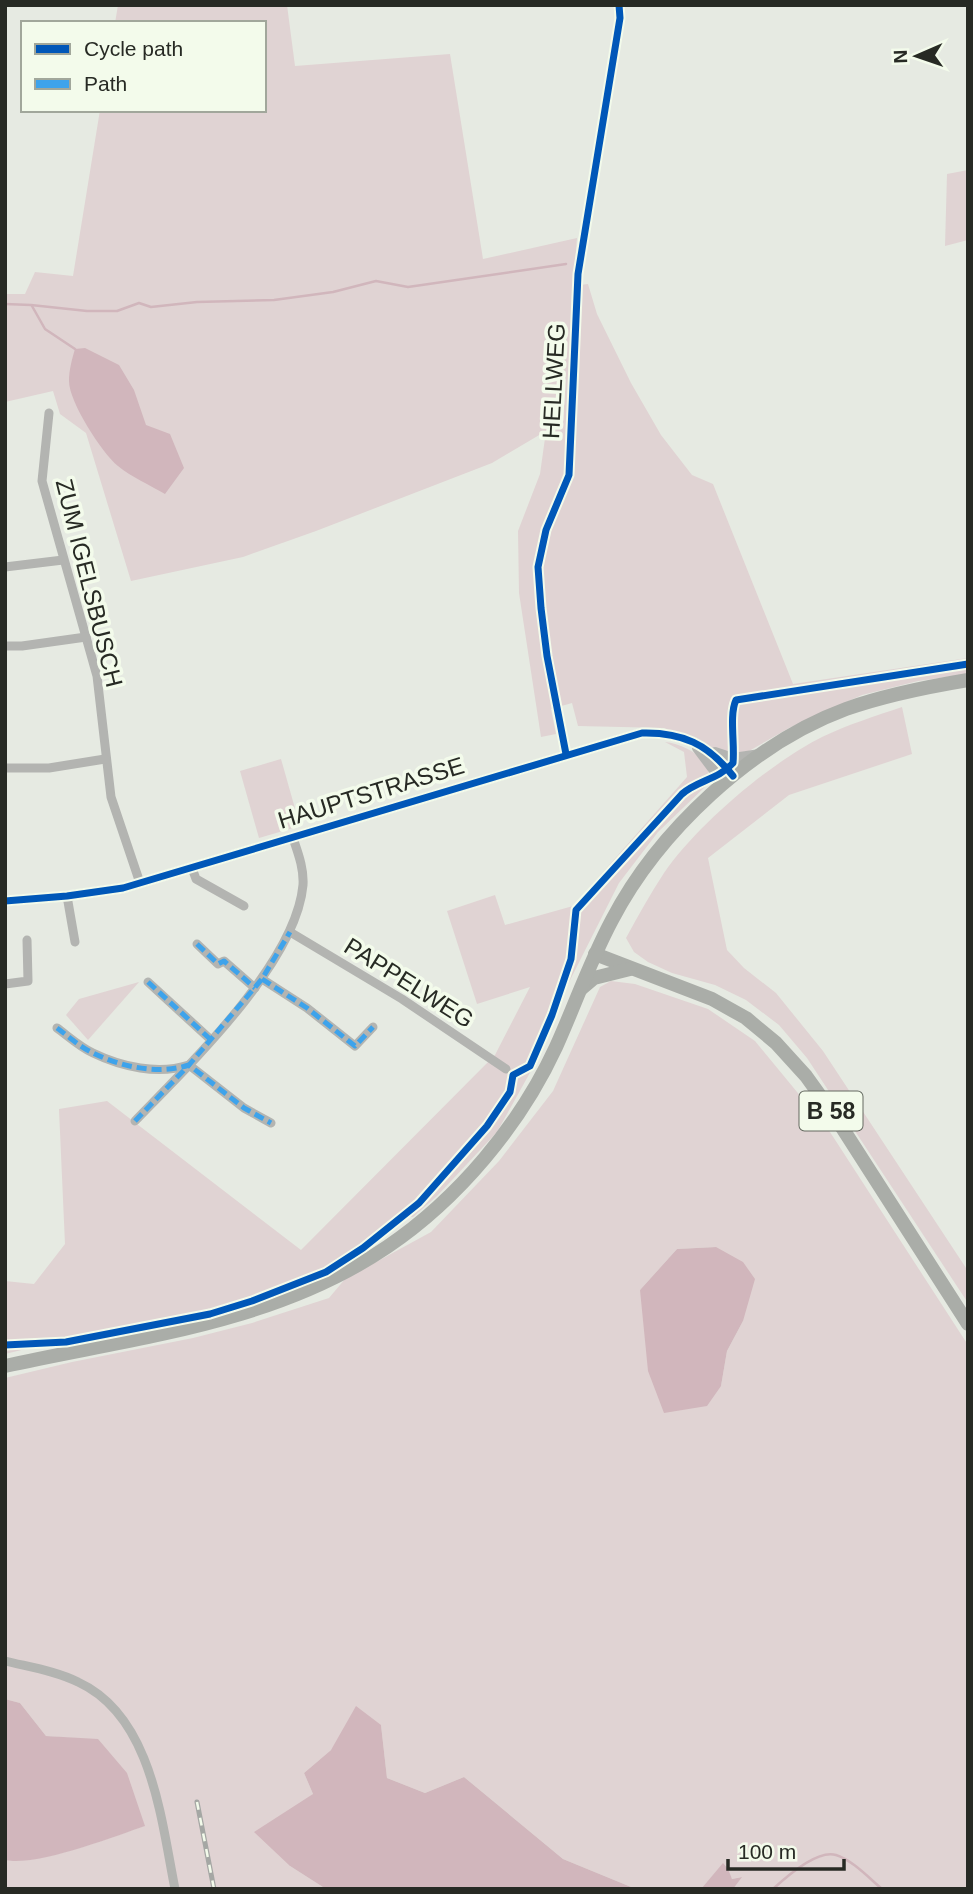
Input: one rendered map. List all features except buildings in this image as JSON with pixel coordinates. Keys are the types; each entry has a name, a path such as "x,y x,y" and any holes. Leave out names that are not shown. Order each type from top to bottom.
{"main road":[{"path":"5,1366 233,1318 313,1289 388,1246 426,1216 463,1181 500,1138 536,1084 555,1048 594,954 620,907 665,842 729,780 792,735 843,710 903,692 968,680"},
{"name":"B 58","path":"594,954 712,999 761,1029 790,1058 834,1115 968,1324"},
{"path":"578,992 594,978 630,969"}],"street":[{"name":"HELLWEG","path":"566,754 547,656 538,567 546,530 569,475 578,274 620,18 619,5"},
{"name":"ZUM IGELSBUSCH","path":"49,413 42,481 97,676 111,797 140,883"},
{"path":"5,567 63,560"},
{"path":"5,646 86,637"},
{"name":"HAUPTSTRASSE","path":"5,901 67,896 140,883 642,733 664,732 709,750 729,780"},
{"path":"690,741 729,780"},
{"path":"709,750 733,758 765,753"},
{"path":"5,768 49,768 105,759"},
{"path":"135,1121 189,1065 255,988 290,932 303,883 302,865 293,838"},
{"path":"192,868 196,879 244,906"},
{"path":"67,896 75,942"},
{"name":"PAPPELWEG","path":"290,932 402,999 506,1069"},
{"path":"5,984 28,981 27,940"},
{"path":"197,944 218,964 224,961 255,988"},
{"path":"262,979 307,1008 355,1046 373,1027"},
{"path":"148,982 210,1039"},
{"path":"57,1028 92,1053 134,1067 159,1070 189,1065 234,1101 271,1123"},
{"path":"5,1661 79,1682 113,1706 137,1741 147,1764 175,1889"}],"shaded area":[{"path":"118,5 287,5 295,66 450,54 483,259 577,238 573,286 588,284 597,314 631,383 661,435 692,475 713,484 793,684 968,658 968,674 918,681 862,695 789,728 749,751 733,753 714,749 664,728 578,726 572,703 551,709 556,734 541,737 519,593 518,531 540,474 546,431 492,463 316,531 243,557 131,581 86,433 60,414 53,391 5,402 5,294 25,294 35,272 73,276 100,112 266,112 266,21 115,21"},
{"path":"968,170 968,240 945,246 947,174"},
{"path":"85,348 119,365 134,390 146,425 170,434 184,468 165,494 118,466 95,439 80,414 70,390 69,377 75,349"},
{"path":"902,707 912,754 789,795 708,858 727,950 744,968 776,993 823,1051 968,1271 968,1303 807,1058 779,1025 746,1000 715,985 672,973 648,962 634,952 626,938 678,854 736,797 780,762 822,737"},
{"path":"665,742 696,754 707,767 709,783 658,832 619,883 561,998 537,1060 497,1132 437,1196 413,1217 400,1215 358,1250 275,1290 186,1316 5,1354 5,1281 34,1284 65,1244 59,1109 107,1101 301,1250 495,1055 530,987 477,1004 447,911 495,895 505,925 573,906 687,777 684,752"},
{"path":"281,759 300,826 259,838 240,771"},
{"path":"611,981 635,984 708,1009 755,1041 830,1132 968,1345 968,1887 733,1889 741,1877 732,1879 723,1864 701,1889 636,1889 563,1859 464,1777 425,1793 387,1778 381,1725 331,1750 304,1773 313,1794 290,1866 326,1889 5,1889 5,1860 19,1861 54,1855 144,1826 98,1740 46,1736 20,1703 5,1699 5,1378 193,1338 252,1323 329,1298 345,1279 431,1232 499,1161 553,1091 600,987","holes":["716,1247 743,1321 727,1351 721,1386 640,1290 677,1249"]},
{"path":"139,982 88,1040 66,1015 79,999"},
{"path":"716,1247 743,1262 755,1279 743,1321 727,1351 721,1386 707,1406 664,1413 648,1371 640,1290 677,1249"},
{"path":"5,1699 20,1703 46,1736 98,1739 127,1773 145,1826 54,1855 19,1861 5,1860"},
{"path":"356,1706 381,1725 387,1778 425,1793 464,1777 563,1859 636,1889 326,1889 290,1866 254,1832 313,1794 304,1773 331,1750"},
{"path":"723,1863 732,1879 742,1877 733,1889 701,1889"}],"waterway":[{"path":"5,304 117,311 139,303 151,307 197,302 274,300 333,292 376,281 408,287 566,264"},
{"path":"32,306 45,329 75,349"},
{"path":"773,1889 802,1865 828,1854 848,1861 882,1889"}],"railway":[{"path":"197,1802 214,1889"}],"marked path":[{"path":"135,1121 189,1065 262,979 290,932"},
{"path":"197,944 218,964 224,961 255,988"},
{"path":"262,979 307,1008 355,1046 373,1027"},
{"path":"148,982 210,1039"},
{"path":"57,1028 88,1051 128,1066 165,1069 189,1065 244,1108 271,1123"}],"cycle path":[{"path":"566,754 547,656 538,567 546,530 569,475 578,274 620,18 619,5"},
{"path":"5,1345 66,1342 210,1314 326,1272 363,1248 419,1203 487,1126 510,1092 513,1075 530,1066 552,1015 571,959 576,910 682,794 721,773 733,763 733,714 736,700 968,664"},
{"path":"5,901 123,888 642,733 670,735 693,742 714,756 733,776"}]}
